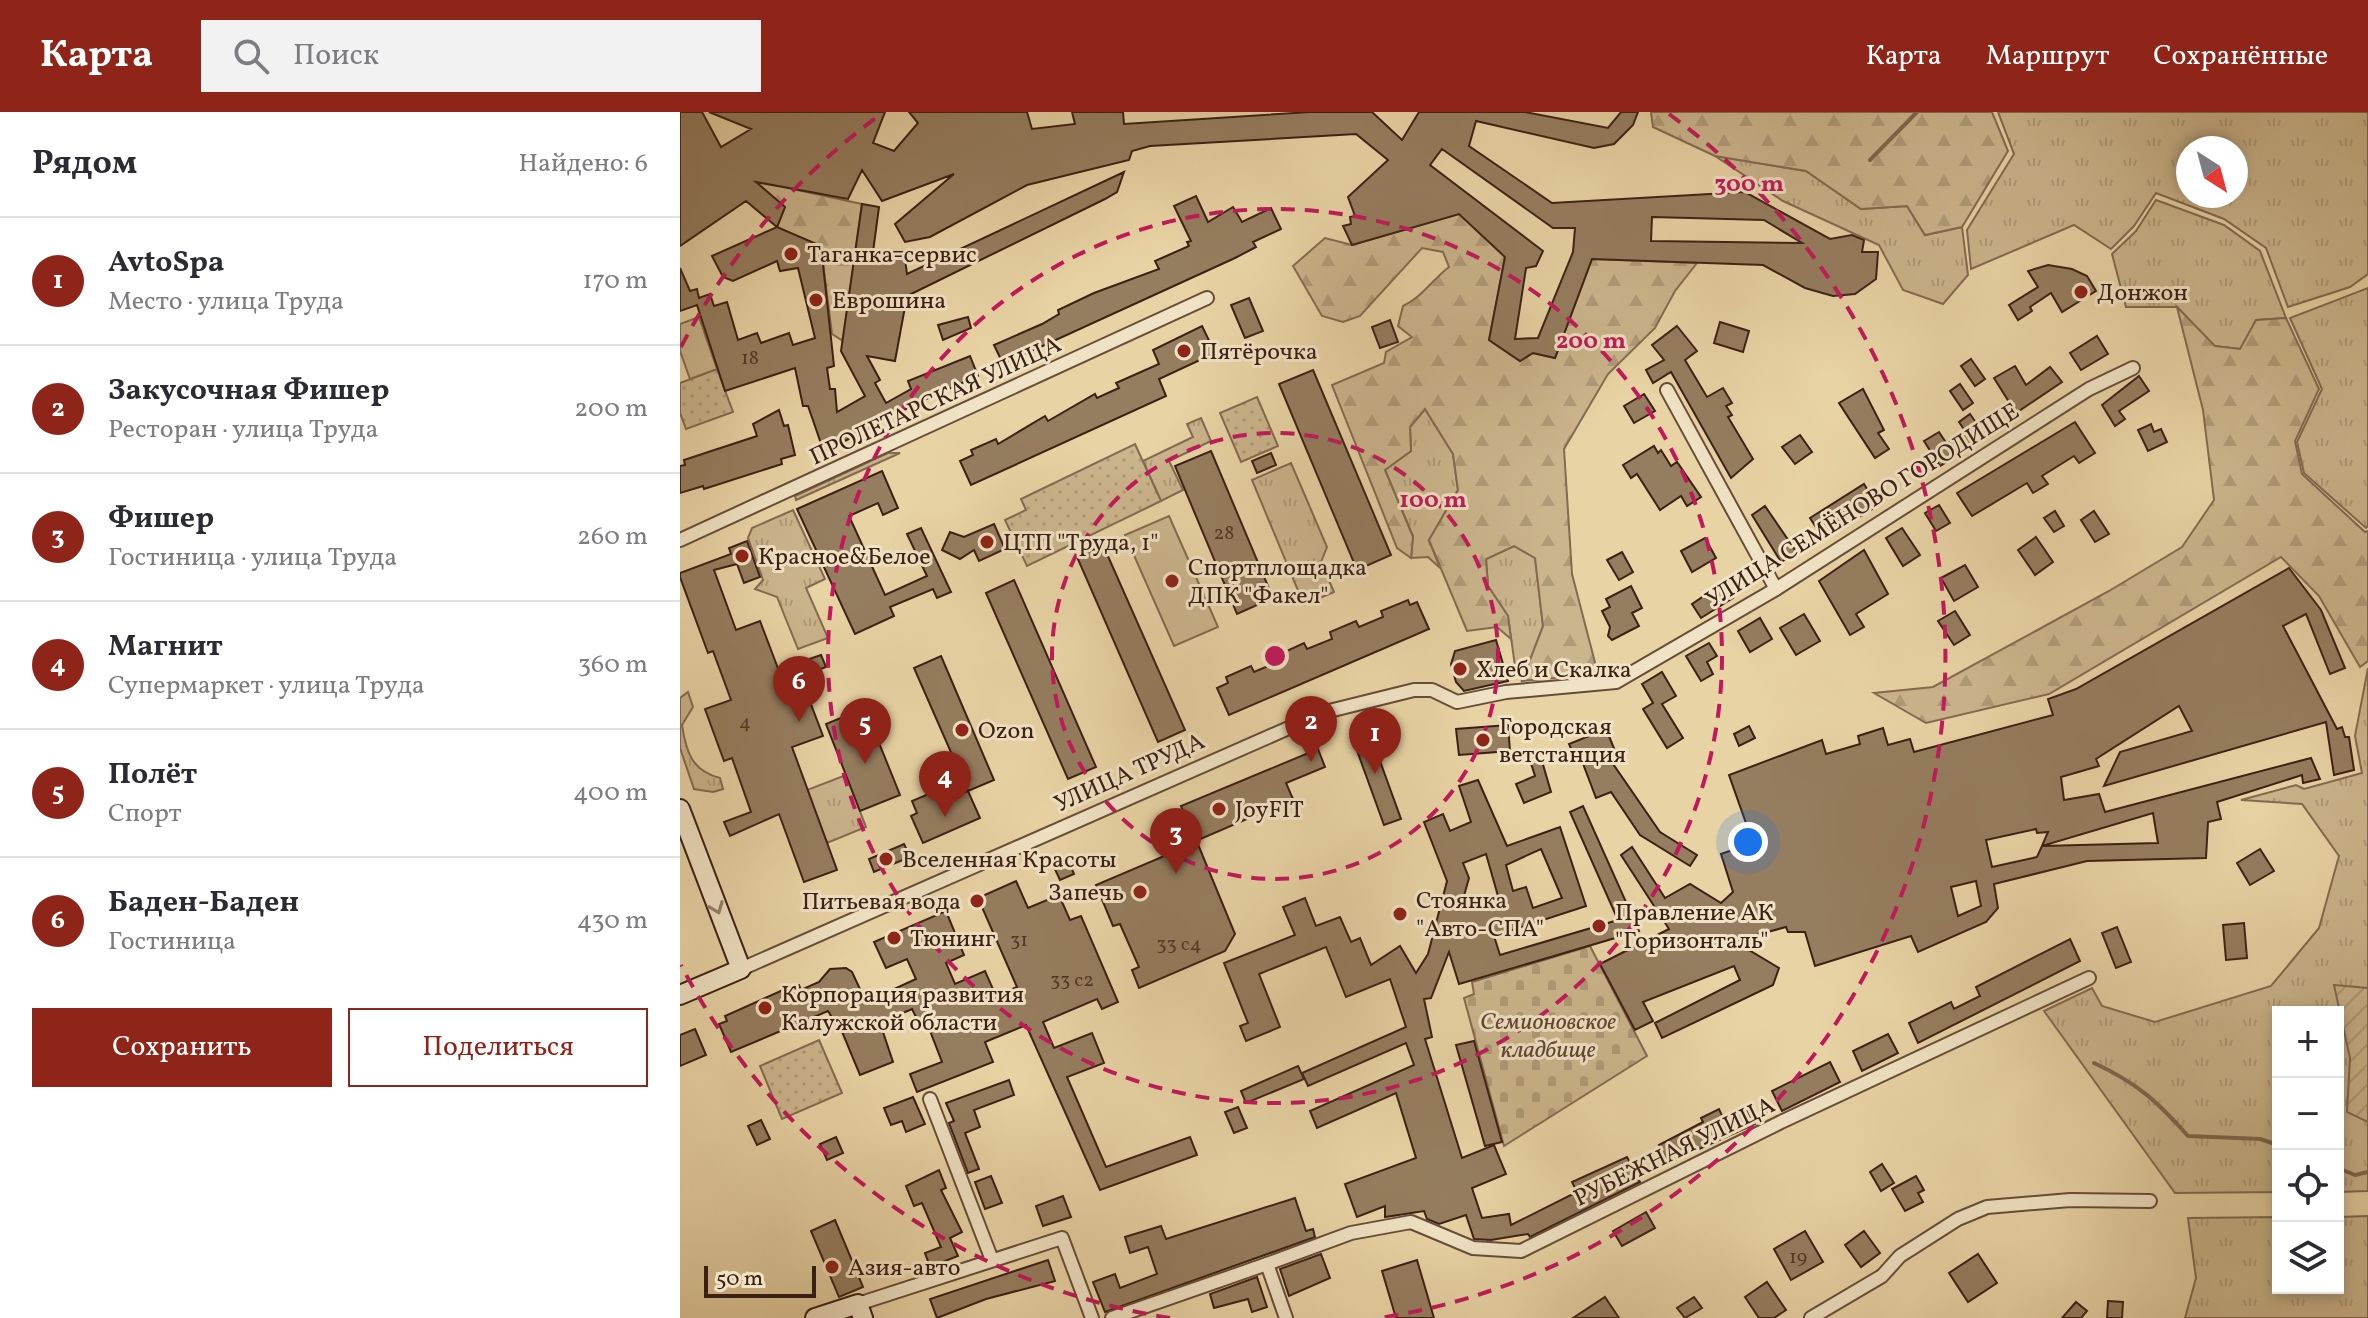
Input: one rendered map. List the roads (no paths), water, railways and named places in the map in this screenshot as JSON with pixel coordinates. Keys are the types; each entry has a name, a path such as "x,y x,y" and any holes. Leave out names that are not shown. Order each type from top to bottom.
{"main road":[{"path":"681,813 741,969"},
{"name":"УЛИЦА ТРУДА","path":"680,995 741,969"},
{"path":"815,1318 860,1311"}],"street":[{"name":"ПРОЛЕТАРСКАЯ УЛИЦА","path":"680,540 1207,298"},
{"name":"УЛИЦА СЕМЁНОВО ГОРОДИЩЕ","path":"1616,682 1776,589 2089,389 2133,368"},
{"path":"1667,390 1776,589"},
{"name":"УЛИЦА ТРУДА","path":"741,969 1325,712 1414,690 1432,690 1457,702 1506,692 1616,682"},
{"name":"РУБЕЖНАЯ УЛИЦА","path":"1112,1318 1351,1233 1411,1222 1473,1248 1521,1251 1781,1122 2089,978"},
{"path":"930,1099 992,1260"},
{"path":"1811,1318 1882,1276 1900,1256 1958,1219 1987,1207 2070,1200 2150,1201"},
{"path":"860,1311 992,1260 1062,1238 1092,1318"},
{"path":"1267,1264 1286,1318"}],"waterway":[{"path":"1870,160 1917,112"},
{"path":"2094,1063 2146,1094 2188,1136 2260,1139 2272,1143"},
{"path":"2344,1170 2355,1175 2368,1172"}],"place":[{"name":"Таганка-сервис","path":"791,254"},
{"name":"Донжон","path":"2081,292"},
{"name":"Еврошина","path":"816,300"},
{"name":"Пятёрочка","path":"1184,351"},
{"name":"ЦТП \"Труда, 1\"","path":"987,542"},
{"name":"Красное&Белое","path":"742,556"},
{"name":"Спортплощадка ДПК \"Факел\"","path":"1172,581"},
{"name":"Хлеб и Скалка","path":"1460,669"},
{"name":"Баден-Баден","path":"799,722"},
{"name":"Ozon","path":"962,730"},
{"name":"Городская ветстанция","path":"1483,740"},
{"name":"Закусочная Фишер","path":"1311,762"},
{"name":"Полёт","path":"865,764"},
{"name":"AvtoSpa","path":"1375,774"},
{"name":"JoyFIT","path":"1219,809"},
{"name":"Магнит","path":"945,817"},
{"name":"Вселенная Красоты","path":"886,859"},
{"name":"Фишер","path":"1176,874"},
{"name":"Запечь","path":"1140,892"},
{"name":"Питьевая вода","path":"977,901"},
{"name":"Стоянка \"Авто-СПА\"","path":"1400,914"},
{"name":"Правление АК \"Горизонталь\"","path":"1599,926"},
{"name":"Тюнинг","path":"894,938"},
{"name":"Корпорация развития Калужской области","path":"765,1008"},
{"name":"Азия-авто","path":"832,1267"}],"park label":[{"name":"Семионовское кладбище","path":"1548,1035"}]}
